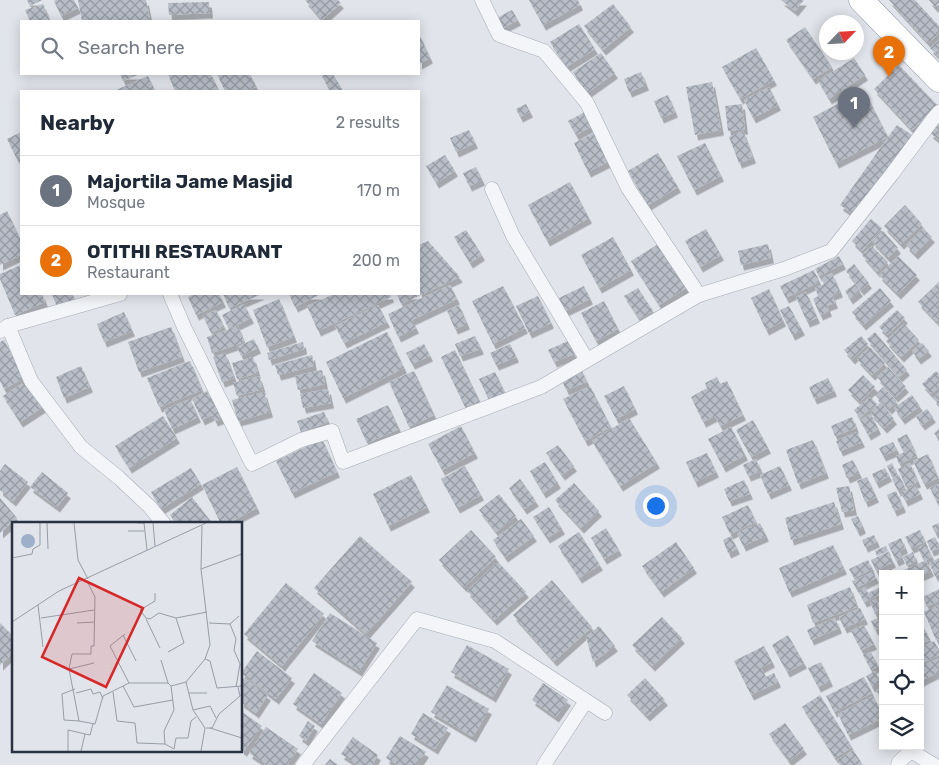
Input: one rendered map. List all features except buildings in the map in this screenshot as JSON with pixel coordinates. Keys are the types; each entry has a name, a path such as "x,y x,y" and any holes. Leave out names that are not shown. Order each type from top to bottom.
{"highway":[{"path":"861,0 939,80"}],"street":[{"path":"482,0 499,35 544,51 587,104 628,188 699,295"},
{"path":"170,295 252,464 301,440 332,431 342,462 541,387 699,295 784,269 831,251 939,112"},
{"path":"492,189 512,236 587,360"},
{"path":"117,295 4,329 31,381 81,447 119,478 149,506 162,522"},
{"path":"302,765 417,619 495,641 605,713"},
{"path":"544,765 586,700"},
{"path":"898,765 911,751 934,765"}],"place":[{"name":"OTITHI RESTAURANT","path":"889,77"},
{"name":"Majortila Jame Masjid","path":"854,128"}]}
